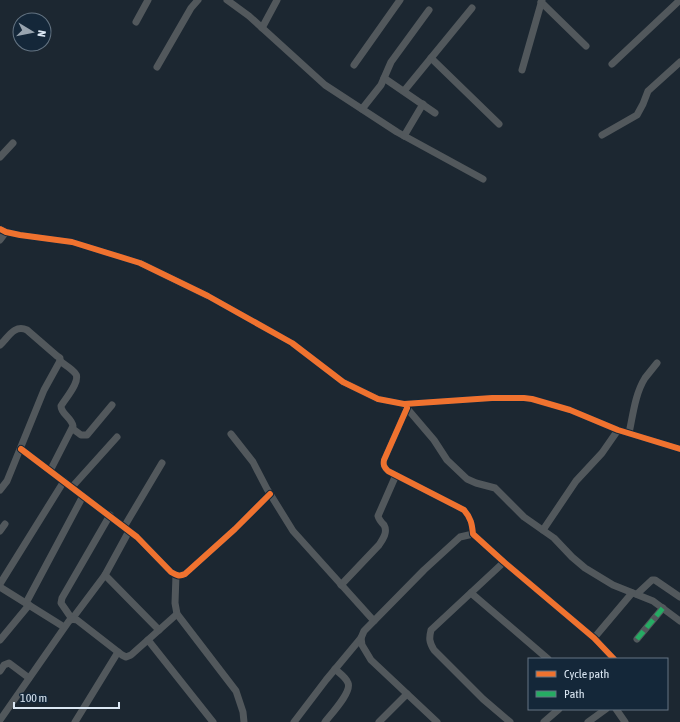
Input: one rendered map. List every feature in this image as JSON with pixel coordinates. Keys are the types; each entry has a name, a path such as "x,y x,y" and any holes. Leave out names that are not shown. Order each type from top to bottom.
{"street":[{"path":"136,22 148,0"},
{"path":"157,67 191,8 198,0"},
{"path":"227,0 249,16 325,84 404,136 483,179"},
{"path":"262,28 277,0"},
{"path":"354,65 400,0"},
{"path":"612,64 680,0"},
{"path":"522,70 541,1 586,46"},
{"path":"404,91 472,8"},
{"path":"362,109 381,85 391,62 429,10"},
{"path":"431,58 499,124"},
{"path":"602,135 636,114 643,104 648,91 680,62"},
{"path":"384,78 435,113"},
{"path":"404,136 423,104"},
{"path":"0,157 13,143"},
{"path":"0,240 3,230 72,242 140,262 208,296 292,343 343,382 378,399 406,406 492,398 524,398 570,410 618,430 680,449"},
{"path":"0,345 14,331 22,328 27,330 60,358 60,361 76,373 77,377 75,384 61,406 62,411 72,422 73,429 50,471"},
{"path":"0,490 7,481 44,390 60,361"},
{"path":"630,433 634,407 639,391 645,379 657,363"},
{"path":"73,429 80,435 87,435 112,405"},
{"path":"406,406 383,464 388,471 464,510 469,515 473,534 594,638 613,658"},
{"path":"406,406 429,434 447,460 472,482 494,488 524,517 554,538 585,568 613,584 653,601 680,621"},
{"path":"542,530 576,481 602,453 618,430"},
{"path":"231,434 249,455 270,494 293,531 374,621"},
{"path":"72,487 117,437"},
{"path":"21,449 127,529 144,543 171,572 181,576 235,529 270,494"},
{"path":"0,720 64,627 72,619 105,575 127,529 162,463"},
{"path":"341,585 379,545 383,538 386,530 378,516 396,475"},
{"path":"64,481 0,586 64,627"},
{"path":"0,640 28,604 83,496"},
{"path":"110,516 62,598 61,603 72,619 82,624 126,657 131,655 177,614"},
{"path":"0,531 5,524"},
{"path":"294,722 361,638 364,631 424,570 460,537 473,534"},
{"path":"504,562 432,630 429,638 434,650 483,699 510,722"},
{"path":"105,575 159,630"},
{"path":"176,575 175,603 177,614 236,691 243,712 244,722"},
{"path":"594,638 635,594 652,580 655,580 680,597"},
{"path":"471,593 547,658"},
{"path":"637,639 663,608"},
{"path":"361,638 362,645 371,660 437,722"},
{"path":"148,640 213,722"},
{"path":"74,722 118,652"},
{"path":"0,671 4,665 9,663 29,678"},
{"path":"325,722 342,700 349,687 345,679 335,669"},
{"path":"379,722 407,694"},
{"path":"544,722 558,710"},
{"path":"588,722 605,710"},
{"path":"617,710 625,722"}],"marked path":[{"path":"637,639 663,608"}],"cycle path":[{"path":"0,229 20,235 72,242 140,263 208,296 292,343 343,382 378,399 404,404 492,398 532,399 570,410 618,430 680,449"},
{"path":"407,408 384,460 384,465 388,471 464,510 471,521 473,534 594,638 613,658"},
{"path":"21,449 137,537 171,572 178,575 185,574 235,529 270,494"}]}
